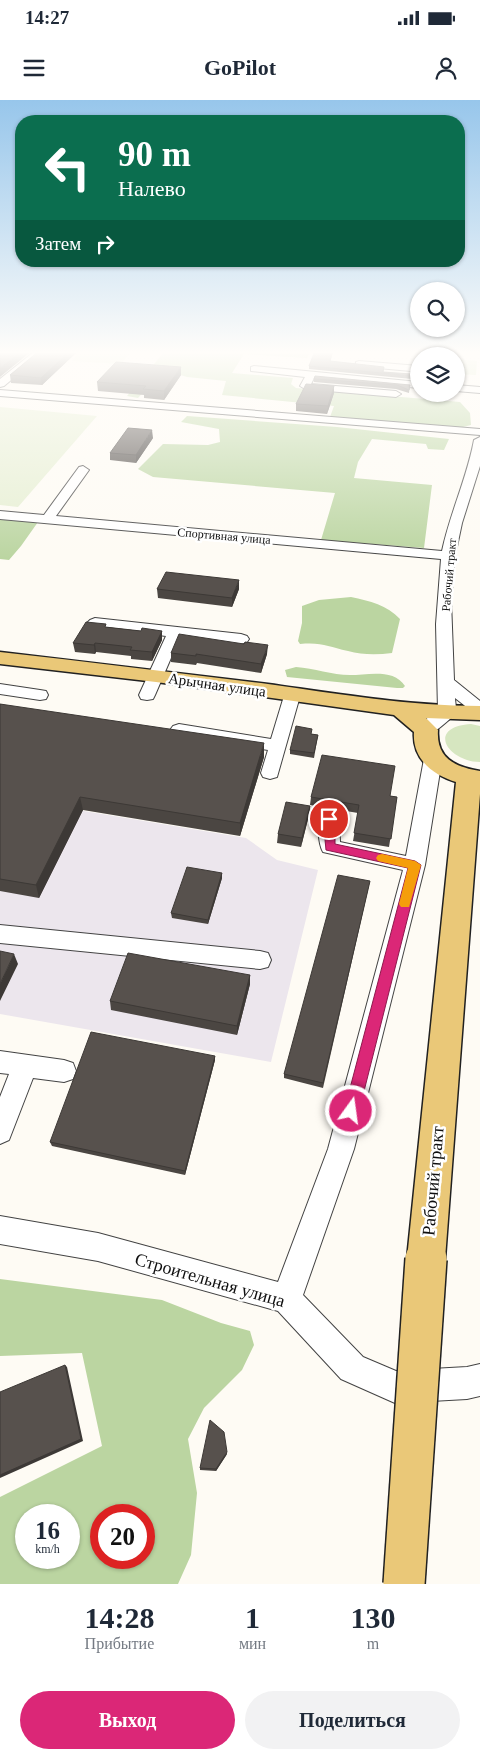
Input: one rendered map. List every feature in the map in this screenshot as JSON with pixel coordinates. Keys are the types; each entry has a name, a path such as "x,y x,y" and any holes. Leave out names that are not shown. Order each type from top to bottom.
{"main road":[{"name":"Арычная улица","path":"0,658 152,685 292,696 447,713"},
{"path":"400,709 426,730 424,740 426,750 433,759"},
{"path":"447,713 480,713"},
{"name":"Рабочий тракт","path":"404,1584 426,1259 474,790 433,759"}],"street":[{"path":"336,420 480,432"},
{"name":"Рабочий тракт","path":"447,713 444,592 448,556 452,534 476,472 479,447"},
{"path":"48,519 83,470"},
{"name":"Спортивная улица","path":"0,514 448,556"},
{"path":"95,623 242,639"},
{"path":"152,685 175,632"},
{"path":"445,682 480,709"},
{"path":"0,689 40,695"},
{"path":"270,773 292,696"},
{"path":"426,730 432,723 447,713"},
{"path":"179,730 278,746"},
{"path":"287,1298 341,1149 415,865 433,759"},
{"path":"329,819 330,847 415,865"},
{"path":"0,934 260,960"},
{"path":"0,1062 64,1071"},
{"path":"0,1132 25,1065"},
{"name":"Строительная улица","path":"0,1230 98,1247 287,1298 352,1368 395,1387 467,1383 480,1380"}],"shaded area":[{"path":"0,797 246,838 277,860 318,870 271,1062 0,1014"}],"green space":[{"path":"0,420 93,420 18,507 0,505"},
{"path":"183,420 245,420 337,427 449,439 444,450 428,449 426,444 372,439 358,462 354,478 432,485 424,548 321,540 335,493 153,477 138,469 163,444 208,445 220,442 219,429 181,422"},
{"path":"368,420 471,420 471,425 459,428"},
{"path":"0,517 38,522 9,560 0,559"},
{"path":"351,597 384,607 400,619 392,653 364,654 320,644 300,644 298,641 302,623 302,606 319,600"},
{"path":"296,667 343,675 387,675 400,680 405,686 397,688 287,677 285,670"},
{"path":"471,724 480,726 480,762 458,756 446,744 445,737 449,731 457,726"},
{"path":"0,1279 162,1300 221,1323 250,1331 254,1345 242,1370 204,1408 188,1439 197,1493 191,1555 178,1584 0,1584 0,1497 102,1446 82,1353 0,1356"}],"building":[{"path":"128,428 152,430 136,455 110,453"},
{"path":"166,572 239,580 232,598 157,589"},
{"path":"86,622 106,624 105,627 141,631 142,628 162,631 152,652 130,650 132,647 73,643"},
{"path":"179,634 244,644 245,642 268,645 261,664 196,654 196,656 171,653"},
{"path":"0,704 264,743 240,823 80,797 36,885 0,879"},
{"path":"296,726 312,729 311,734 318,735 314,753 290,750"},
{"path":"322,755 395,766 390,796 397,797 391,839 354,833 359,805 311,797"},
{"path":"286,802 310,806 302,838 278,834"},
{"path":"187,867 222,873 208,920 171,913"},
{"path":"338,875 370,881 323,1083 284,1074"},
{"path":"0,951 14,954 0,984"},
{"path":"128,953 250,975 237,1026 110,1001"},
{"path":"91,1032 215,1056 185,1171 50,1142"},
{"path":"65,1365 81,1439 0,1475 0,1392"},
{"path":"210,1420 224,1432 227,1452 216,1469 200,1468"}],"slow traffic":[{"path":"382,858 415,865 405,904"}],"route":[{"path":"329,819 330,847 415,865 351,1111"}]}
